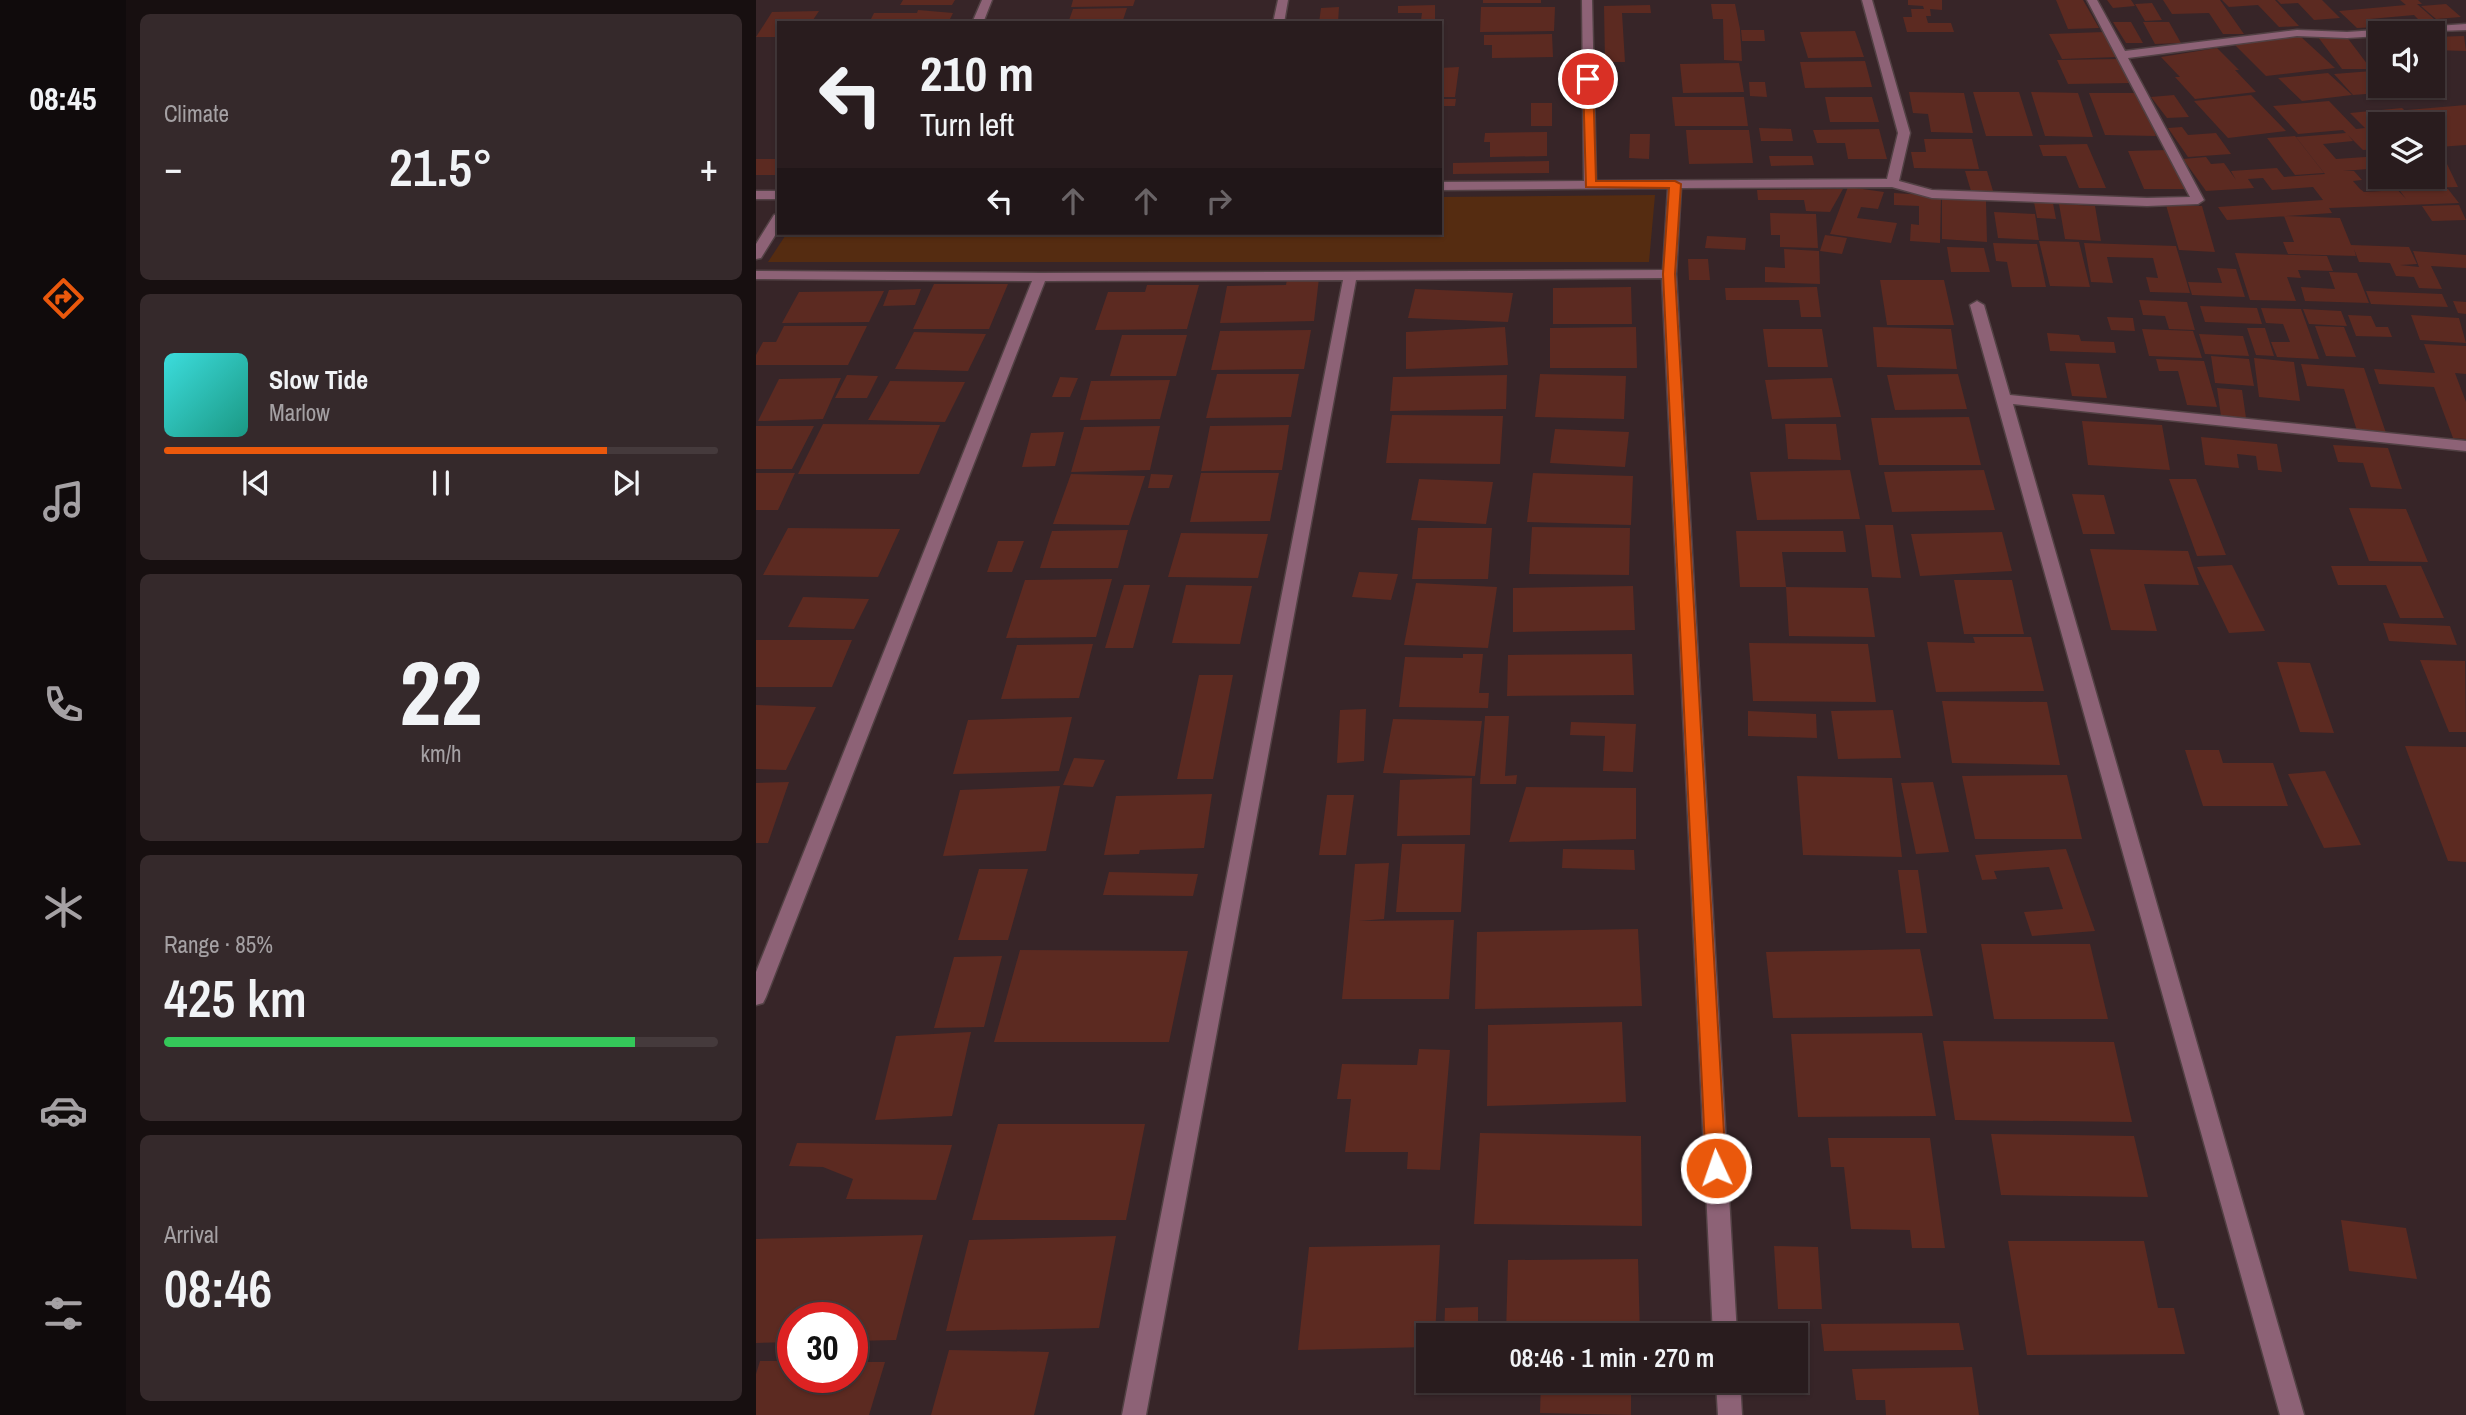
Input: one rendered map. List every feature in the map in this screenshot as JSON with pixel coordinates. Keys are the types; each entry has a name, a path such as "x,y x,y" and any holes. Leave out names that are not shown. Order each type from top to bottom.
{"street":[{"path":"977,21 987,0"},
{"path":"1278,21 1283,0"},
{"path":"1587,0 1590,184"},
{"path":"1867,0 1904,133 1892,183"},
{"path":"1442,186 1892,183 1932,194 1968,197 2147,202 2198,200 2092,0"},
{"path":"2122,55 2297,33 2347,35 2466,27"},
{"path":"1675,184 1669,274 1724,1323"},
{"path":"756,195 777,195"},
{"path":"756,255 777,221"},
{"path":"756,275 1040,277 1669,274"},
{"path":"1134,1415 1350,276"},
{"path":"756,997 1040,277"},
{"path":"1977,305 2292,1415"},
{"path":"2003,399 2466,446"},
{"path":"1729,1393 1730,1415"}],"shaded area":[{"path":"1655,195 1649,262 768,262 786,235 1442,235 1442,197"}],"building":[{"path":"903,0 955,0 952,5 900,5"},
{"path":"1073,0 1135,0 1133,6 1071,7"},
{"path":"1483,0 1541,0 1541,3 1483,3"},
{"path":"1908,0 1942,0 1942,10 1930,9 1931,16 1926,16 1928,23 1951,23 1954,32 1907,32 1903,17 1912,17 1911,9 1924,9 1923,6 1908,5"},
{"path":"2056,0 2083,0 2099,28 2068,29"},
{"path":"2107,0 2131,0 2135,6 2113,8"},
{"path":"2163,0 2220,0 2244,34 2223,34 2209,13 2172,14"},
{"path":"2222,0 2275,0 2299,26 2279,27 2258,5 2229,7"},
{"path":"2277,0 2322,0 2340,18 2314,20 2298,3 2281,4"},
{"path":"2400,0 2418,0 2422,4 2417,4 2434,19 2419,20 2414,15 2370,19 2372,21 2368,21 2368,27 2357,28 2339,11 2406,5"},
{"path":"2152,3 2162,20 2145,21 2135,4"},
{"path":"1711,4 1735,4 1742,61 1724,60 1723,19 1713,19"},
{"path":"2446,4 2461,17 2436,19 2421,6"},
{"path":"1435,5 1435,20 1421,20 1422,13 1398,13 1398,6"},
{"path":"1650,5 1651,13 1622,13 1625,62 1605,62 1604,6"},
{"path":"1339,7 1338,21 1319,21 1321,8"},
{"path":"1481,7 1555,7 1554,31 1480,32"},
{"path":"1127,8 1123,21 1069,21 1073,9"},
{"path":"918,10 953,13 949,21 870,21 874,13 917,13"},
{"path":"819,11 812,21 777,21 777,37 756,37 772,12"},
{"path":"2113,22 2131,22 2143,43 2126,43"},
{"path":"2143,22 2169,22 2181,43 2155,44"},
{"path":"1741,30 1764,30 1765,41 1742,41"},
{"path":"1855,31 1864,57 1808,58 1800,32"},
{"path":"2104,32 2118,57 2062,59 2049,34"},
{"path":"1552,34 1553,57 1492,58 1492,45 1484,45 1484,35"},
{"path":"2300,36 2335,68 2266,76 2233,43"},
{"path":"2346,36 2368,65 2368,69 2342,69 2318,37"},
{"path":"2464,36 2466,51 2445,50 2445,37"},
{"path":"2217,48 2256,92 2195,99 2175,77 2180,77 2161,57"},
{"path":"2119,59 2131,83 2068,84 2057,60"},
{"path":"1865,61 1872,87 1805,88 1800,62"},
{"path":"1739,63 1744,92 1683,93 1680,64"},
{"path":"1459,67 1455,97 1442,97 1442,68"},
{"path":"2368,71 2368,94 2353,95 2334,74"},
{"path":"2328,73 2352,95 2302,101 2278,78"},
{"path":"1749,82 1765,82 1767,97 1750,96"},
{"path":"1909,92 1964,93 1973,133 1931,132 1928,114 1913,113"},
{"path":"1973,92 2019,92 2033,136 1986,136"},
{"path":"2031,92 2078,93 2093,137 2045,136"},
{"path":"2089,93 2139,93 2156,136 2105,135"},
{"path":"2174,95 2189,117 2167,118 2151,97"},
{"path":"2251,95 2286,131 2228,138 2194,101"},
{"path":"1672,97 1744,97 1748,126 1675,126"},
{"path":"1825,97 1872,97 1879,122 1830,122"},
{"path":"1442,99 1456,99 1455,106 1444,106 1442,120"},
{"path":"2329,101 2356,129 2365,128 2350,113 2402,108 2406,112 2368,112 2368,150 2363,150 2348,135 2353,141 2323,144 2336,159 2368,157 2368,169 2343,171 2354,171 2362,180 2353,181 2364,192 2397,189 2406,199 2399,189 2448,189 2459,203 2329,208 2332,213 2227,220 2218,207 2323,200 2313,187 2272,190 2263,178 2248,179 2254,188 2206,191 2183,159 2206,157 2211,164 2224,163 2236,180 2231,171 2277,168 2284,177 2325,174 2296,137 2346,133 2343,130 2298,134 2273,106"},
{"path":"1531,103 1552,103 1552,126 1531,126"},
{"path":"2466,105 2466,145 2445,147 2445,112 2407,110"},
{"path":"2182,127 2188,135 2216,133 2231,154 2188,157 2168,128"},
{"path":"1759,128 1791,129 1793,141 1761,141"},
{"path":"1879,129 1887,159 1848,159 1845,143 1817,143 1813,130"},
{"path":"1686,130 1749,130 1753,163 1689,164"},
{"path":"1547,132 1547,156 1490,157 1490,142 1484,142 1485,133"},
{"path":"1630,134 1650,134 1649,159 1629,158"},
{"path":"2295,136 2324,173 2295,175 2267,138"},
{"path":"1924,139 1972,139 1979,169 1914,168 1911,152 1926,152"},
{"path":"2087,144 2106,188 2079,188 2066,156 2043,156 2039,145"},
{"path":"2168,150 2185,189 2144,189 2128,151"},
{"path":"1769,156 1812,156 1814,165 1771,166"},
{"path":"756,159 777,159 777,175 756,175"},
{"path":"1549,161 1549,173 1453,174 1453,163"},
{"path":"2447,164 2458,187 2445,187"},
{"path":"1965,171 1987,171 1993,191 1971,191"},
{"path":"1848,187 1884,192 1878,209 1861,207 1857,218 1897,223 1891,243 1830,234"},
{"path":"1843,189 1830,212 1806,211 1804,200 1758,200 1757,190"},
{"path":"1894,193 1941,196 1940,243 1910,241 1911,224 1919,225 1919,206 1894,205"},
{"path":"1942,198 1986,201 1987,242 1942,239"},
{"path":"2034,202 2053,203 2056,219 2037,218"},
{"path":"2059,204 2095,206 2101,241 2065,239"},
{"path":"2166,205 2202,206 2215,252 2179,250"},
{"path":"2459,205 2466,220 2432,221 2422,206"},
{"path":"1994,212 2035,214 2039,240 1998,238"},
{"path":"1770,213 1816,214 1818,248 1780,247 1780,235 1771,235"},
{"path":"2284,216 2340,218 2351,245 2409,247 2417,264 2400,265 2419,267 2413,251 2466,255 2466,268 2431,266 2442,289 2419,288 2414,277 2396,276 2390,263 2359,262 2354,249 2356,256 2288,254 2283,242 2294,242"},
{"path":"1825,235 1847,238 1842,254 1820,251"},
{"path":"1707,236 1746,238 1745,250 1705,248"},
{"path":"2039,241 2079,242 2090,287 2050,286"},
{"path":"1993,243 2037,244 2046,287 2012,287 2007,262 1996,261"},
{"path":"2084,243 2176,246 2190,293 2150,292 2146,277 2158,278 2153,258 2107,257 2113,283 2091,282"},
{"path":"1947,247 1984,248 1990,272 1951,272"},
{"path":"1784,249 1819,251 1820,284 1765,282 1765,267 1785,268"},
{"path":"2235,253 2327,256 2333,271 2298,270 2301,278 2287,277 2296,301 2250,300"},
{"path":"1688,259 1708,259 1710,280 1689,280"},
{"path":"2217,268 2236,269 2245,297 2192,295 2188,282 2222,283"},
{"path":"2329,272 2357,273 2369,303 2305,301 2301,287 2335,289"},
{"path":"1319,278 1314,321 1220,323 1227,286 1286,285 1287,279"},
{"path":"1880,280 1944,280 1954,325 1887,325"},
{"path":"934,284 1008,284 989,329 913,329"},
{"path":"1147,285 1199,285 1187,329 1095,330 1108,292 1145,292"},
{"path":"1631,287 1632,324 1553,324 1553,288"},
{"path":"1817,287 1821,317 1801,317 1799,300 1726,300 1725,288"},
{"path":"921,289 915,305 883,306 889,290"},
{"path":"1415,289 1513,293 1508,322 1408,318"},
{"path":"884,291 869,322 782,323 799,292"},
{"path":"2366,291 2442,294 2448,307 2371,304"},
{"path":"2139,300 2187,302 2195,330 2169,329 2165,316 2143,315"},
{"path":"2453,301 2466,302 2466,314 2458,313"},
{"path":"2200,306 2257,308 2262,324 2205,322"},
{"path":"2261,308 2301,309 2319,359 2277,357 2271,342 2290,342 2283,324 2266,323"},
{"path":"2303,309 2341,311 2347,326 2309,324"},
{"path":"2348,315 2371,316 2376,327 2388,327 2392,337 2356,336"},
{"path":"2411,315 2459,318 2466,343 2420,340"},
{"path":"2107,317 2133,318 2135,331 2111,330"},
{"path":"784,326 867,326 848,365 756,365 756,355 763,342 776,342"},
{"path":"2315,326 2344,327 2356,357 2326,356"},
{"path":"1505,327 1508,365 1406,369 1406,332"},
{"path":"1636,327 1637,368 1550,368 1550,328"},
{"path":"1873,327 1951,329 1957,369 1877,367"},
{"path":"2247,328 2265,328 2274,356 2256,355"},
{"path":"1763,329 1822,329 1828,367 1768,367"},
{"path":"2142,329 2193,331 2202,358 2149,356"},
{"path":"1311,330 1304,369 1211,370 1220,331"},
{"path":"914,332 986,334 968,371 895,369"},
{"path":"2047,333 2079,335 2081,341 2114,342 2116,353 2050,351"},
{"path":"2199,334 2243,336 2249,356 2205,354"},
{"path":"1122,335 1187,335 1176,376 1110,376"},
{"path":"2424,344 2466,346 2466,374 2455,373 2466,402 2466,439 2453,438 2434,387 2379,384 2374,369 2435,373"},
{"path":"2211,356 2249,359 2254,386 2215,383"},
{"path":"2254,358 2294,362 2300,401 2259,397"},
{"path":"2156,359 2204,361 2217,407 2187,405 2178,371 2159,371"},
{"path":"2065,363 2099,364 2107,398 2072,396"},
{"path":"2301,364 2364,368 2386,433 2357,431 2344,389 2307,386"},
{"path":"1217,374 1299,374 1291,417 1206,418"},
{"path":"1540,374 1626,376 1624,419 1535,417"},
{"path":"1958,374 1967,409 1895,410 1887,375"},
{"path":"847,375 878,376 867,398 835,398"},
{"path":"1507,375 1506,409 1390,411 1393,377"},
{"path":"1060,377 1078,378 1070,397 1052,397"},
{"path":"841,378 823,419 758,421 779,379"},
{"path":"1832,378 1841,417 1772,419 1765,380"},
{"path":"1170,380 1160,419 1080,420 1091,381"},
{"path":"890,381 965,382 945,422 868,420"},
{"path":"2217,388 2242,390 2246,418 2221,416"},
{"path":"1392,415 1503,416 1500,464 1386,463"},
{"path":"1969,417 1981,465 1879,465 1871,418"},
{"path":"2082,421 2162,425 2170,470 2088,465"},
{"path":"823,424 940,425 919,474 798,474"},
{"path":"1785,424 1836,424 1841,460 1788,459"},
{"path":"1289,425 1282,470 1201,471 1210,426"},
{"path":"756,426 814,426 792,469 756,469"},
{"path":"1160,426 1150,470 1071,472 1084,427"},
{"path":"1555,429 1629,432 1625,467 1550,463"},
{"path":"1064,432 1055,466 1022,467 1031,433"},
{"path":"2201,437 2277,444 2282,472 2258,470 2256,456 2237,454 2239,468 2205,465"},
{"path":"2333,445 2388,448 2402,489 2371,487 2363,463 2338,462"},
{"path":"1850,470 1860,519 1757,520 1750,472"},
{"path":"1984,470 1995,510 1892,512 1884,472"},
{"path":"756,473 795,473 778,510 756,510"},
{"path":"1201,473 1279,473 1270,521 1190,522"},
{"path":"1533,473 1633,476 1631,525 1527,522"},
{"path":"1071,474 1145,476 1129,525 1053,524"},
{"path":"1151,474 1173,475 1169,488 1148,488"},
{"path":"1419,479 1493,482 1486,524 1411,520"},
{"path":"2169,479 2196,479 2226,555 2197,556"},
{"path":"2072,494 2104,495 2115,534 2083,534"},
{"path":"2349,508 2406,509 2428,562 2369,561"},
{"path":"1865,525 1893,525 1901,578 1872,577"},
{"path":"1532,527 1630,528 1629,575 1529,574"},
{"path":"788,528 900,529 878,577 763,575"},
{"path":"1418,528 1492,528 1488,579 1412,579"},
{"path":"1128,530 1118,568 1040,568 1052,531"},
{"path":"1736,531 1843,531 1846,552 1782,552 1786,587 1740,587"},
{"path":"2002,532 2012,571 1920,576 1911,534"},
{"path":"1181,533 1268,534 1258,578 1168,577"},
{"path":"998,541 1024,541 1012,572 987,572"},
{"path":"2090,549 2188,551 2199,585 2144,584 2157,631 2111,630"},
{"path":"2232,565 2265,631 2229,633 2197,567"},
{"path":"2331,566 2421,566 2444,618 2400,618 2386,585 2338,585"},
{"path":"1359,572 1398,574 1391,600 1352,597"},
{"path":"1112,579 1096,637 1006,638 1025,580"},
{"path":"1954,580 2012,580 2024,634 1964,634"},
{"path":"1416,583 1497,587 1488,648 1404,645"},
{"path":"1124,585 1150,585 1133,648 1105,648"},
{"path":"1186,585 1252,586 1240,644 1172,643"},
{"path":"1633,586 1635,630 1513,632 1513,588"},
{"path":"1786,587 1868,588 1875,637 1789,636"},
{"path":"803,597 869,599 854,629 788,627"},
{"path":"2383,623 2450,626 2457,645 2389,641"},
{"path":"1973,637 2031,637 2044,691 1936,692 1927,642 1975,643"},
{"path":"756,640 852,640 832,687 756,687"},
{"path":"1749,643 1868,644 1876,702 1753,701"},
{"path":"1093,644 1079,698 1001,699 1017,645"},
{"path":"1463,654 1483,654 1479,693 1489,693 1488,708 1399,707 1405,657 1463,658"},
{"path":"1632,654 1634,695 1507,696 1508,655"},
{"path":"2420,660 2465,661 2466,732 2449,732"},
{"path":"2277,662 2310,663 2334,733 2300,732"},
{"path":"1199,675 1233,675 1213,779 1177,779"},
{"path":"1942,701 2047,702 2060,765 1952,763"},
{"path":"756,705 816,707 786,770 756,769"},
{"path":"1366,709 1364,761 1337,763 1340,710"},
{"path":"1893,710 1901,758 1838,759 1831,711"},
{"path":"1748,711 1816,714 1817,738 1748,736"},
{"path":"1485,716 1509,716 1505,776 1517,775 1516,784 1480,784"},
{"path":"1072,717 1059,771 953,774 968,720"},
{"path":"1393,719 1482,721 1475,776 1383,773"},
{"path":"1571,722 1636,724 1633,772 1603,771 1605,736 1570,735"},
{"path":"2405,746 2466,747 2466,862 2448,861"},
{"path":"2185,750 2219,750 2223,763 2273,763 2288,806 2203,806"},
{"path":"1074,758 1105,760 1093,787 1063,785"},
{"path":"2325,771 2361,845 2324,848 2288,774"},
{"path":"2067,775 2082,839 1975,839 1962,776"},
{"path":"1797,776 1892,778 1902,857 1803,855"},
{"path":"1472,778 1470,835 1397,836 1400,780"},
{"path":"789,782 768,843 756,843 756,783"},
{"path":"1933,782 1949,852 1916,854 1901,783"},
{"path":"1060,786 1046,851 943,856 960,790"},
{"path":"1526,787 1636,788 1636,839 1509,842"},
{"path":"1212,794 1204,848 1140,850 1139,854 1104,855 1116,796"},
{"path":"1327,795 1354,795 1346,855 1319,855"},
{"path":"1402,844 1465,844 1461,912 1396,912"},
{"path":"1563,849 1634,850 1635,870 1562,868"},
{"path":"2066,849 2095,931 2032,936 2024,912 2063,909 2049,867 1994,871 1997,879 1982,880 1975,855"},
{"path":"1389,863 1384,919 1359,921 1454,920 1449,999 1342,999 1355,864"},
{"path":"979,869 1028,869 1008,940 958,940"},
{"path":"1898,870 1918,870 1927,933 1906,933"},
{"path":"1109,872 1198,874 1193,896 1103,895"},
{"path":"1638,929 1642,1006 1475,1009 1477,932"},
{"path":"1981,944 2090,944 2108,1019 1994,1019"},
{"path":"1920,949 1933,1016 1773,1018 1766,952"},
{"path":"1020,950 1188,951 1169,1042 994,1042"},
{"path":"1002,956 984,1027 934,1028 954,957"},
{"path":"1622,1022 1626,1102 1487,1106 1488,1025"},
{"path":"971,1032 952,1116 875,1120 896,1036"},
{"path":"1922,1033 1936,1116 1798,1117 1791,1034"},
{"path":"1943,1041 2114,1042 2132,1122 1955,1120"},
{"path":"1419,1049 1450,1050 1440,1170 1407,1169 1408,1152 1345,1152 1351,1099 1337,1099 1342,1064 1417,1065"},
{"path":"998,1124 1145,1124 1126,1220 972,1220"},
{"path":"1480,1133 1641,1136 1642,1226 1474,1224"},
{"path":"1991,1134 2134,1136 2148,1197 2001,1195"},
{"path":"1828,1138 1930,1138 1945,1248 1912,1248 1910,1230 1851,1229 1844,1167 1831,1167"},
{"path":"797,1143 952,1145 936,1200 846,1199 853,1179 823,1167 789,1166"},
{"path":"2341,1220 2406,1228 2417,1279 2349,1271"},
{"path":"923,1235 896,1340 868,1341 868,1302 777,1302 777,1342 756,1343 756,1239"},
{"path":"1116,1236 1099,1328 946,1331 969,1240"},
{"path":"2008,1241 2144,1241 2158,1308 2174,1308 2185,1354 2027,1355"},
{"path":"1440,1245 1436,1323 1416,1323 1416,1347 1298,1350 1309,1247"},
{"path":"1774,1246 1818,1247 1822,1309 1778,1309"},
{"path":"1638,1259 1640,1323 1506,1323 1508,1260"},
{"path":"1478,1307 1478,1323 1444,1323 1445,1308"},
{"path":"1959,1323 1964,1350 1824,1351 1821,1324"},
{"path":"949,1350 1049,1352 1034,1415 931,1415"},
{"path":"760,1361 777,1361 777,1393 868,1393 868,1362 885,1362 869,1415 756,1415 756,1374"},
{"path":"1972,1367 1979,1415 1886,1415 1885,1400 1856,1400 1852,1369"},
{"path":"1541,1393 1631,1393 1631,1415 1540,1413"}],"route":[{"path":"1588,79 1590,184 1675,184 1669,274 1716,1168"}]}
